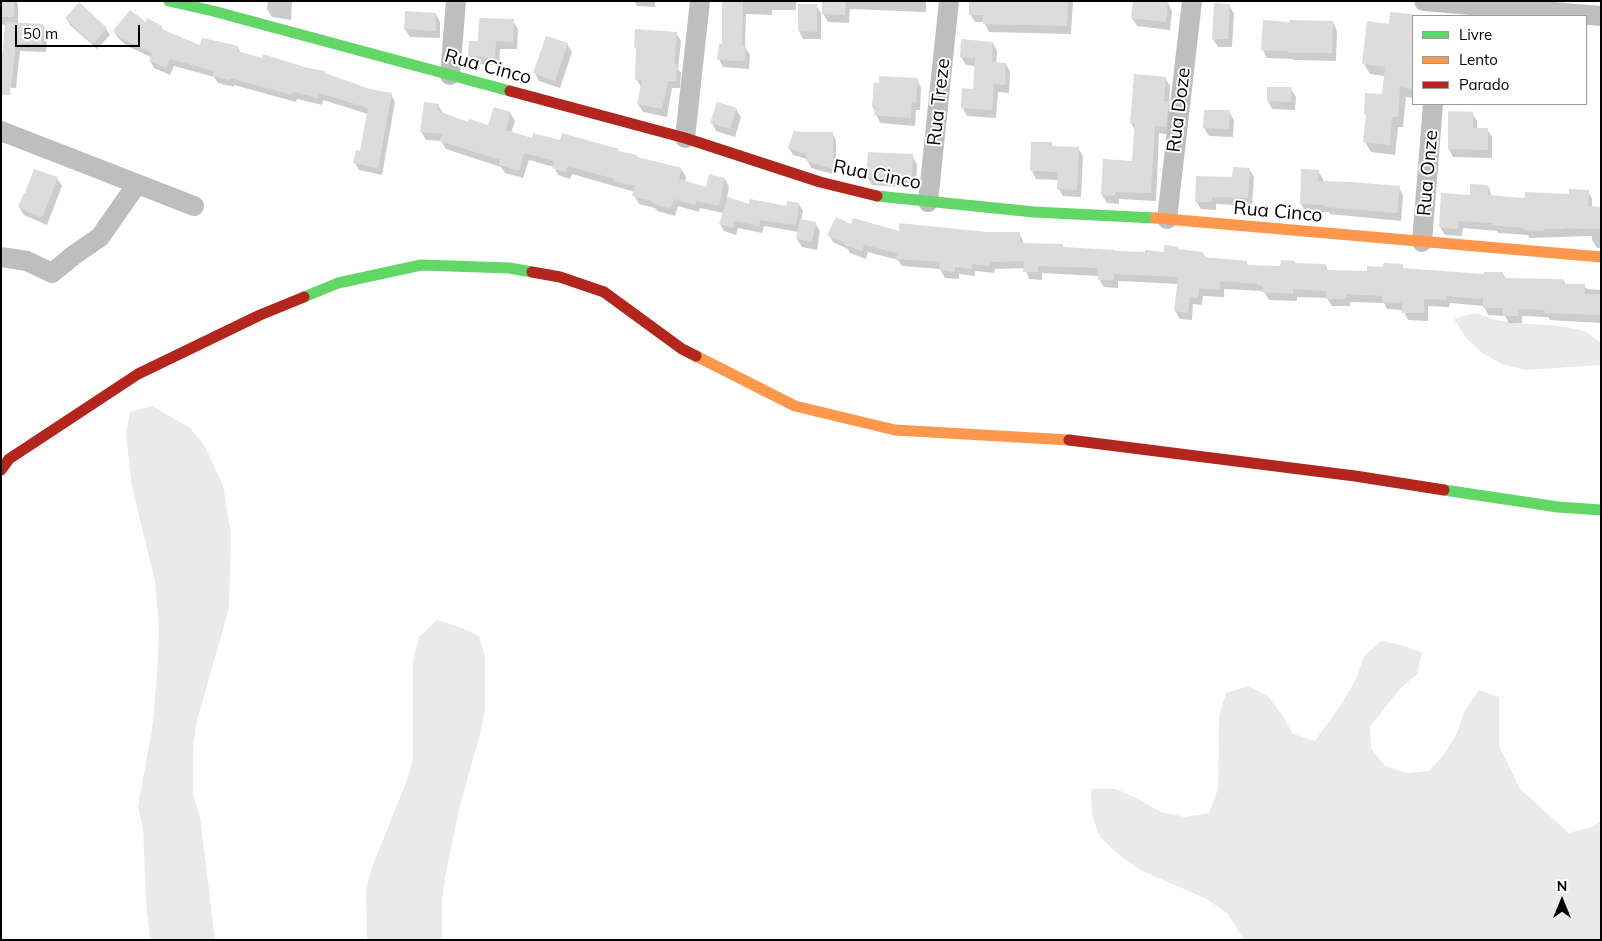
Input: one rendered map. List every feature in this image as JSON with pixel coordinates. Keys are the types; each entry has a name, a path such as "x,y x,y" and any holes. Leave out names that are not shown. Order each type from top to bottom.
{"street":[{"name":"Rua Cinco","path":"169,1 214,6 450,75 685,138 842,188 872,195 1034,212 1167,219 1601,257"},
{"path":"450,75 456,1"},
{"path":"685,138 700,1"},
{"name":"Rua Treze","path":"928,202 949,1"},
{"name":"Rua Doze","path":"1167,219 1192,1"},
{"path":"1437,5 1586,15"},
{"path":"1587,15 1601,16"},
{"name":"Rua Onze","path":"1422,242 1433,105"},
{"path":"1,131 194,206"},
{"path":"1,257 27,261 52,273 100,237 137,184"},
{"path":"1,470 9,460 138,374 260,315 338,283 421,265 510,268 560,277 604,292 682,349 795,406 895,430 1068,440 1354,476 1558,507 1601,510"}],"shaded area":[{"path":"1475,313 1496,320 1561,326 1584,331 1601,343 1601,365 1525,370 1502,364 1482,353 1466,338 1454,319"},
{"path":"152,406 190,428 204,445 223,485 231,535 229,608 196,724 193,749 193,795 200,817 215,940 150,940 143,829 138,806 153,723 159,628 155,581 132,487 126,434 130,412"},
{"path":"437,620 479,636 485,656 485,708 481,731 460,805 445,877 442,901 442,940 367,940 366,892 371,870 407,780 413,759 413,660 419,637"},
{"path":"1381,641 1402,645 1422,653 1417,674 1400,689 1370,726 1371,748 1385,766 1407,773 1429,771 1445,753 1458,731 1465,710 1479,690 1499,697 1499,746 1520,789 1569,833 1592,827 1601,821 1601,940 1244,940 1228,914 1207,899 1140,870 1117,853 1100,837 1092,815 1091,789 1116,789 1161,812 1185,817 1209,813 1218,789 1219,716 1226,693 1248,686 1268,696 1293,734 1315,741 1344,700 1356,679 1364,656"}],"building":[{"path":"1,1 14,1 14,17 1,17"},
{"path":"722,1 743,1 742,45 746,46 745,61 717,60 719,44 722,44"},
{"path":"822,1 846,1 845,15 822,14"},
{"path":"969,1 1068,1 1067,26 983,24 983,15 969,15"},
{"path":"1133,1 1168,1 1166,22 1131,18"},
{"path":"79,2 107,28 93,44 65,18"},
{"path":"1214,3 1230,4 1228,39 1212,39"},
{"path":"798,4 817,4 817,32 798,31"},
{"path":"130,10 146,22 147,18 162,26 161,29 200,45 202,38 238,46 237,51 262,58 263,54 308,68 325,71 325,73 370,89 392,93 378,168 353,163 356,150 360,151 368,108 319,93 318,98 293,92 292,95 230,78 230,80 212,76 214,71 170,59 166,68 149,61 152,53 121,38 113,31"},
{"path":"405,11 436,13 436,31 404,29"},
{"path":"1390,12 1413,14 1412,89 1400,87 1398,117 1392,117 1390,145 1363,142 1366,115 1364,115 1365,93 1382,94 1385,67 1362,64 1367,21 1389,24"},
{"path":"479,18 514,19 513,42 496,41 495,58 468,56 469,41 478,41"},
{"path":"1263,20 1289,22 1289,20 1333,21 1332,53 1288,53 1288,51 1261,50"},
{"path":"5,22 43,24 42,44 16,43 10,95 1,95 1,52 3,52"},
{"path":"635,29 677,32 674,64 677,64 676,81 668,81 662,109 637,104 642,80 635,80"},
{"path":"546,36 568,43 555,81 533,73"},
{"path":"961,39 993,42 992,62 1006,63 1005,85 994,84 992,110 961,108 962,88 973,89 975,58 960,57"},
{"path":"1134,74 1166,77 1164,101 1169,101 1166,127 1155,126 1151,193 1115,192 1115,196 1101,195 1103,159 1132,161 1135,124 1130,123"},
{"path":"879,76 918,78 916,102 912,102 911,118 874,115 875,107 872,107 874,82 879,83"},
{"path":"1267,87 1292,87 1291,102 1267,101"},
{"path":"424,102 439,104 438,111 468,122 469,119 488,125 494,107 511,112 506,130 532,138 533,133 560,140 562,133 619,149 618,151 637,155 637,157 682,168 679,179 706,187 709,174 725,178 719,206 696,201 695,205 674,199 671,209 651,203 652,201 632,196 635,186 613,181 614,179 568,166 566,172 552,168 554,161 524,153 519,171 499,165 500,160 440,141 442,134 420,132"},
{"path":"717,102 737,108 730,129 710,123"},
{"path":"1204,110 1230,110 1229,129 1203,128"},
{"path":"1448,111 1473,112 1473,128 1488,128 1488,150 1448,149"},
{"path":"794,130 800,132 833,132 833,169 806,161 806,154 788,148"},
{"path":"1031,142 1052,142 1052,146 1079,147 1077,190 1057,189 1058,172 1030,171"},
{"path":"868,152 913,154 912,180 866,177"},
{"path":"1233,167 1250,168 1248,198 1212,197 1212,202 1195,202 1196,176 1232,177"},
{"path":"34,169 58,177 42,218 18,207"},
{"path":"1301,169 1319,170 1318,181 1400,186 1397,213 1300,204"},
{"path":"1470,184 1488,185 1488,195 1525,198 1525,192 1569,194 1569,189 1589,190 1588,206 1601,207 1601,229 1523,230 1524,228 1492,225 1492,223 1459,221 1458,229 1439,227 1441,193 1470,195"},
{"path":"728,197 749,204 750,199 786,206 787,201 799,203 796,225 760,220 759,226 735,221 732,228 719,224"},
{"path":"836,217 851,224 853,218 899,231 899,223 987,232 1020,232 1020,243 1063,244 1063,247 1164,252 1164,245 1203,252 1203,257 1247,261 1246,265 1280,266 1281,260 1295,261 1295,263 1326,264 1325,270 1367,271 1367,266 1383,267 1384,263 1403,264 1402,268 1484,274 1484,272 1503,272 1503,278 1563,279 1563,284 1585,284 1585,294 1601,294 1601,315 1544,313 1545,310 1518,309 1518,316 1503,316 1503,308 1483,308 1483,299 1446,296 1446,300 1424,299 1424,313 1402,313 1402,303 1382,302 1382,296 1346,294 1346,299 1326,299 1326,291 1293,289 1293,294 1263,292 1263,286 1257,284 1220,281 1220,290 1199,288 1198,298 1190,297 1188,313 1174,311 1178,277 1114,274 1114,280 1098,280 1098,268 1038,266 1038,272 1023,272 1024,261 991,262 990,266 972,264 971,269 955,267 955,272 939,270 940,262 896,259 897,253 864,245 862,251 844,245 845,243 827,235"},
{"path":"800,219 816,222 812,242 796,239"}],"traffic: fast":[{"path":"169,1 213,11 510,91"},
{"path":"877,196 1034,212 1155,218"},
{"path":"304,297 338,283 421,265 509,268 532,272"},
{"path":"1444,490 1558,507 1601,510"}],"traffic: slow":[{"path":"1155,218 1601,257"},
{"path":"696,356 795,406 895,430 1069,440"}],"traffic: jam":[{"path":"510,91 685,138 820,182 877,196"},
{"path":"532,272 560,277 604,292 682,349 696,356"},
{"path":"1,470 9,459 138,374 260,315 304,297"},
{"path":"1069,440 1355,476 1444,490"}]}
